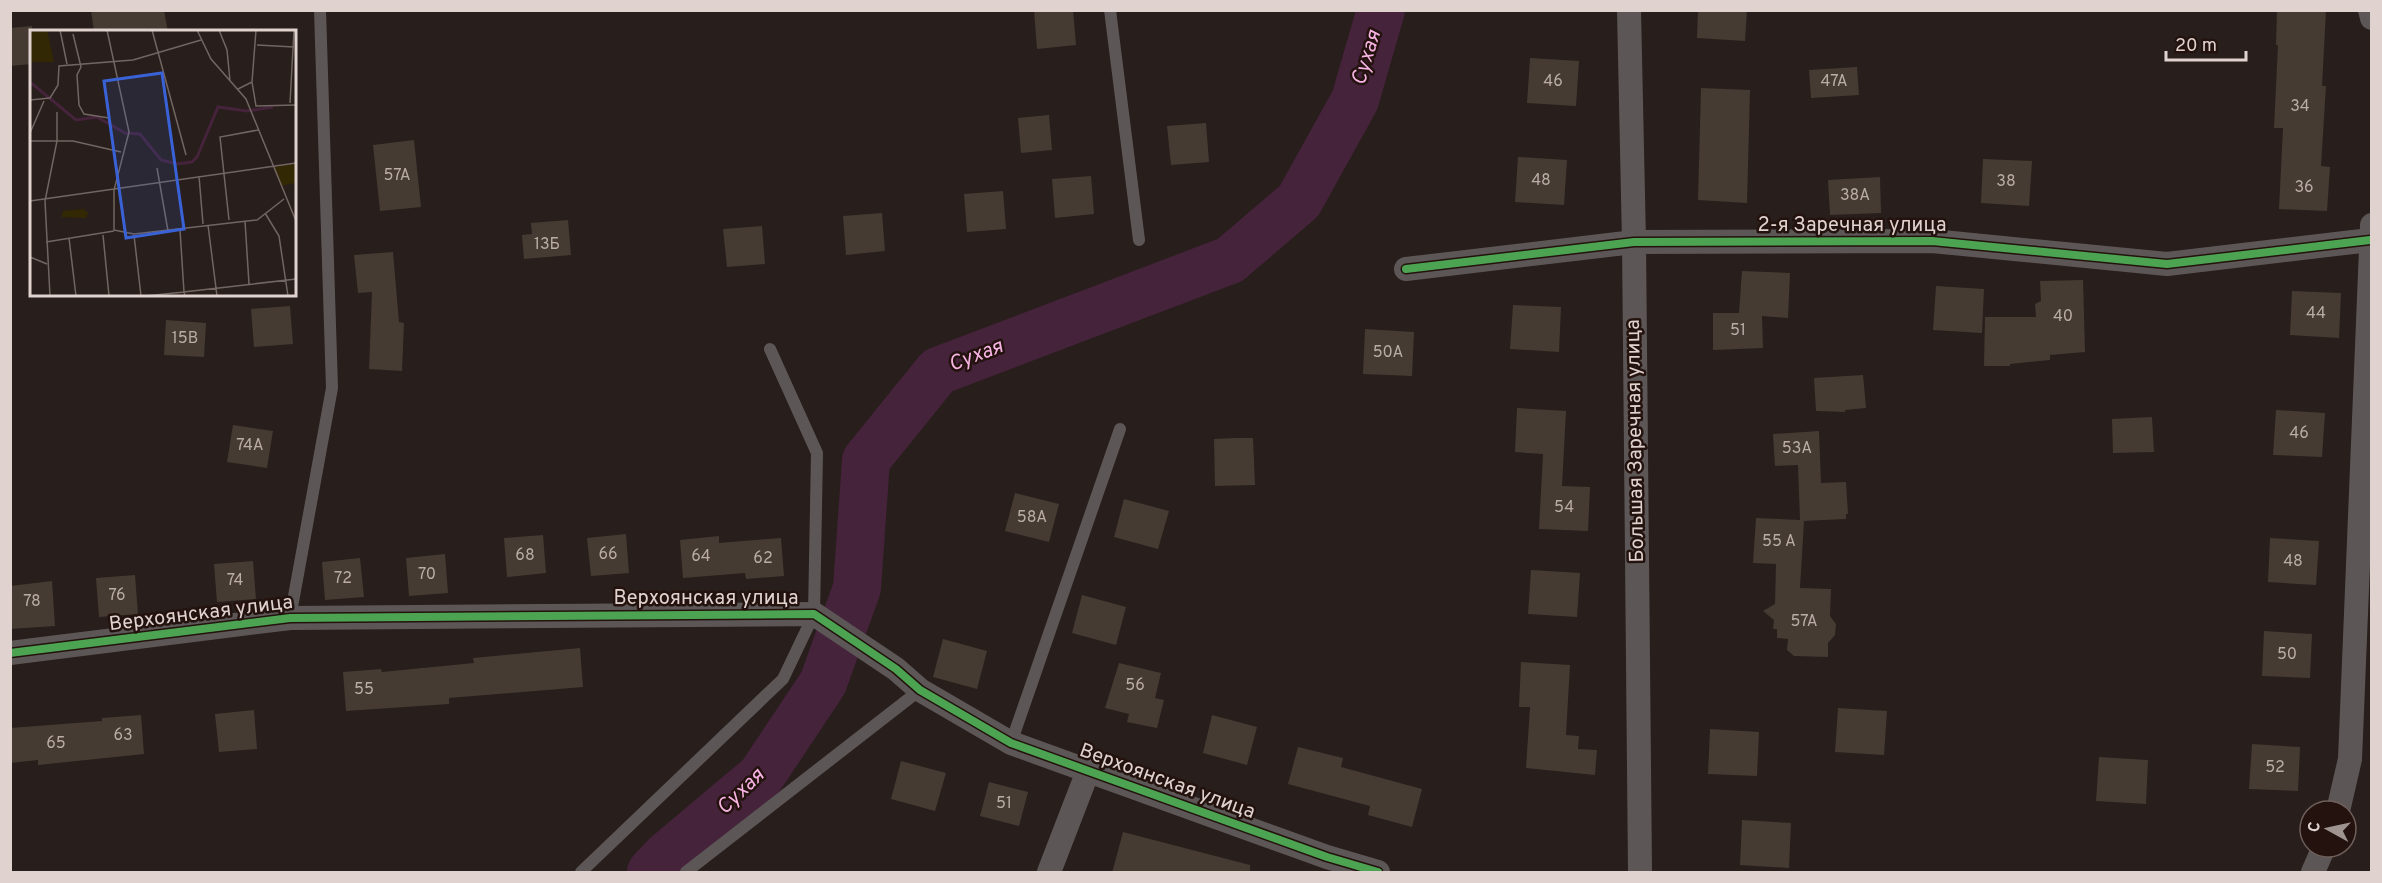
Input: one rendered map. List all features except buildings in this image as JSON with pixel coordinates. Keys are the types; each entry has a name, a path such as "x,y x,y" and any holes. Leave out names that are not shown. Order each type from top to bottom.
{"street":[{"name":"Большая Заречная улица","path":"1629,10 1634,242 1640,873"},
{"path":"2370,10 2372,18"},
{"name":"2-я Заречная улица","path":"1406,269 1634,242 1932,241 2167,264 2371,232 2361,761 2344,799"},
{"name":"Верхоянская улица","path":"10,652 290,618 814,614 896,669 920,690 1011,743 1327,857 1378,873"},
{"path":"1049,873 1088,771"},
{"path":"2313,873 2319,859"}],"lane":[{"path":"290,618 332,388 321,10"},
{"path":"1110,10 1139,240"},
{"path":"581,873 783,679 814,614 817,453 770,349"},
{"path":"1011,743 1120,429"},
{"path":"686,873 920,690"}],"waterway":[{"name":"Сухая","path":"651,872 667,855 761,776 823,683 857,588 866,460 938,371 1230,260 1299,201 1355,100 1381,10"}],"cycle path":[{"path":"1406,269 1634,242 1932,241 2167,264 2370,240"},
{"path":"10,653 290,618 814,614 896,669 920,690 1011,743 1327,857 1378,872"}]}
